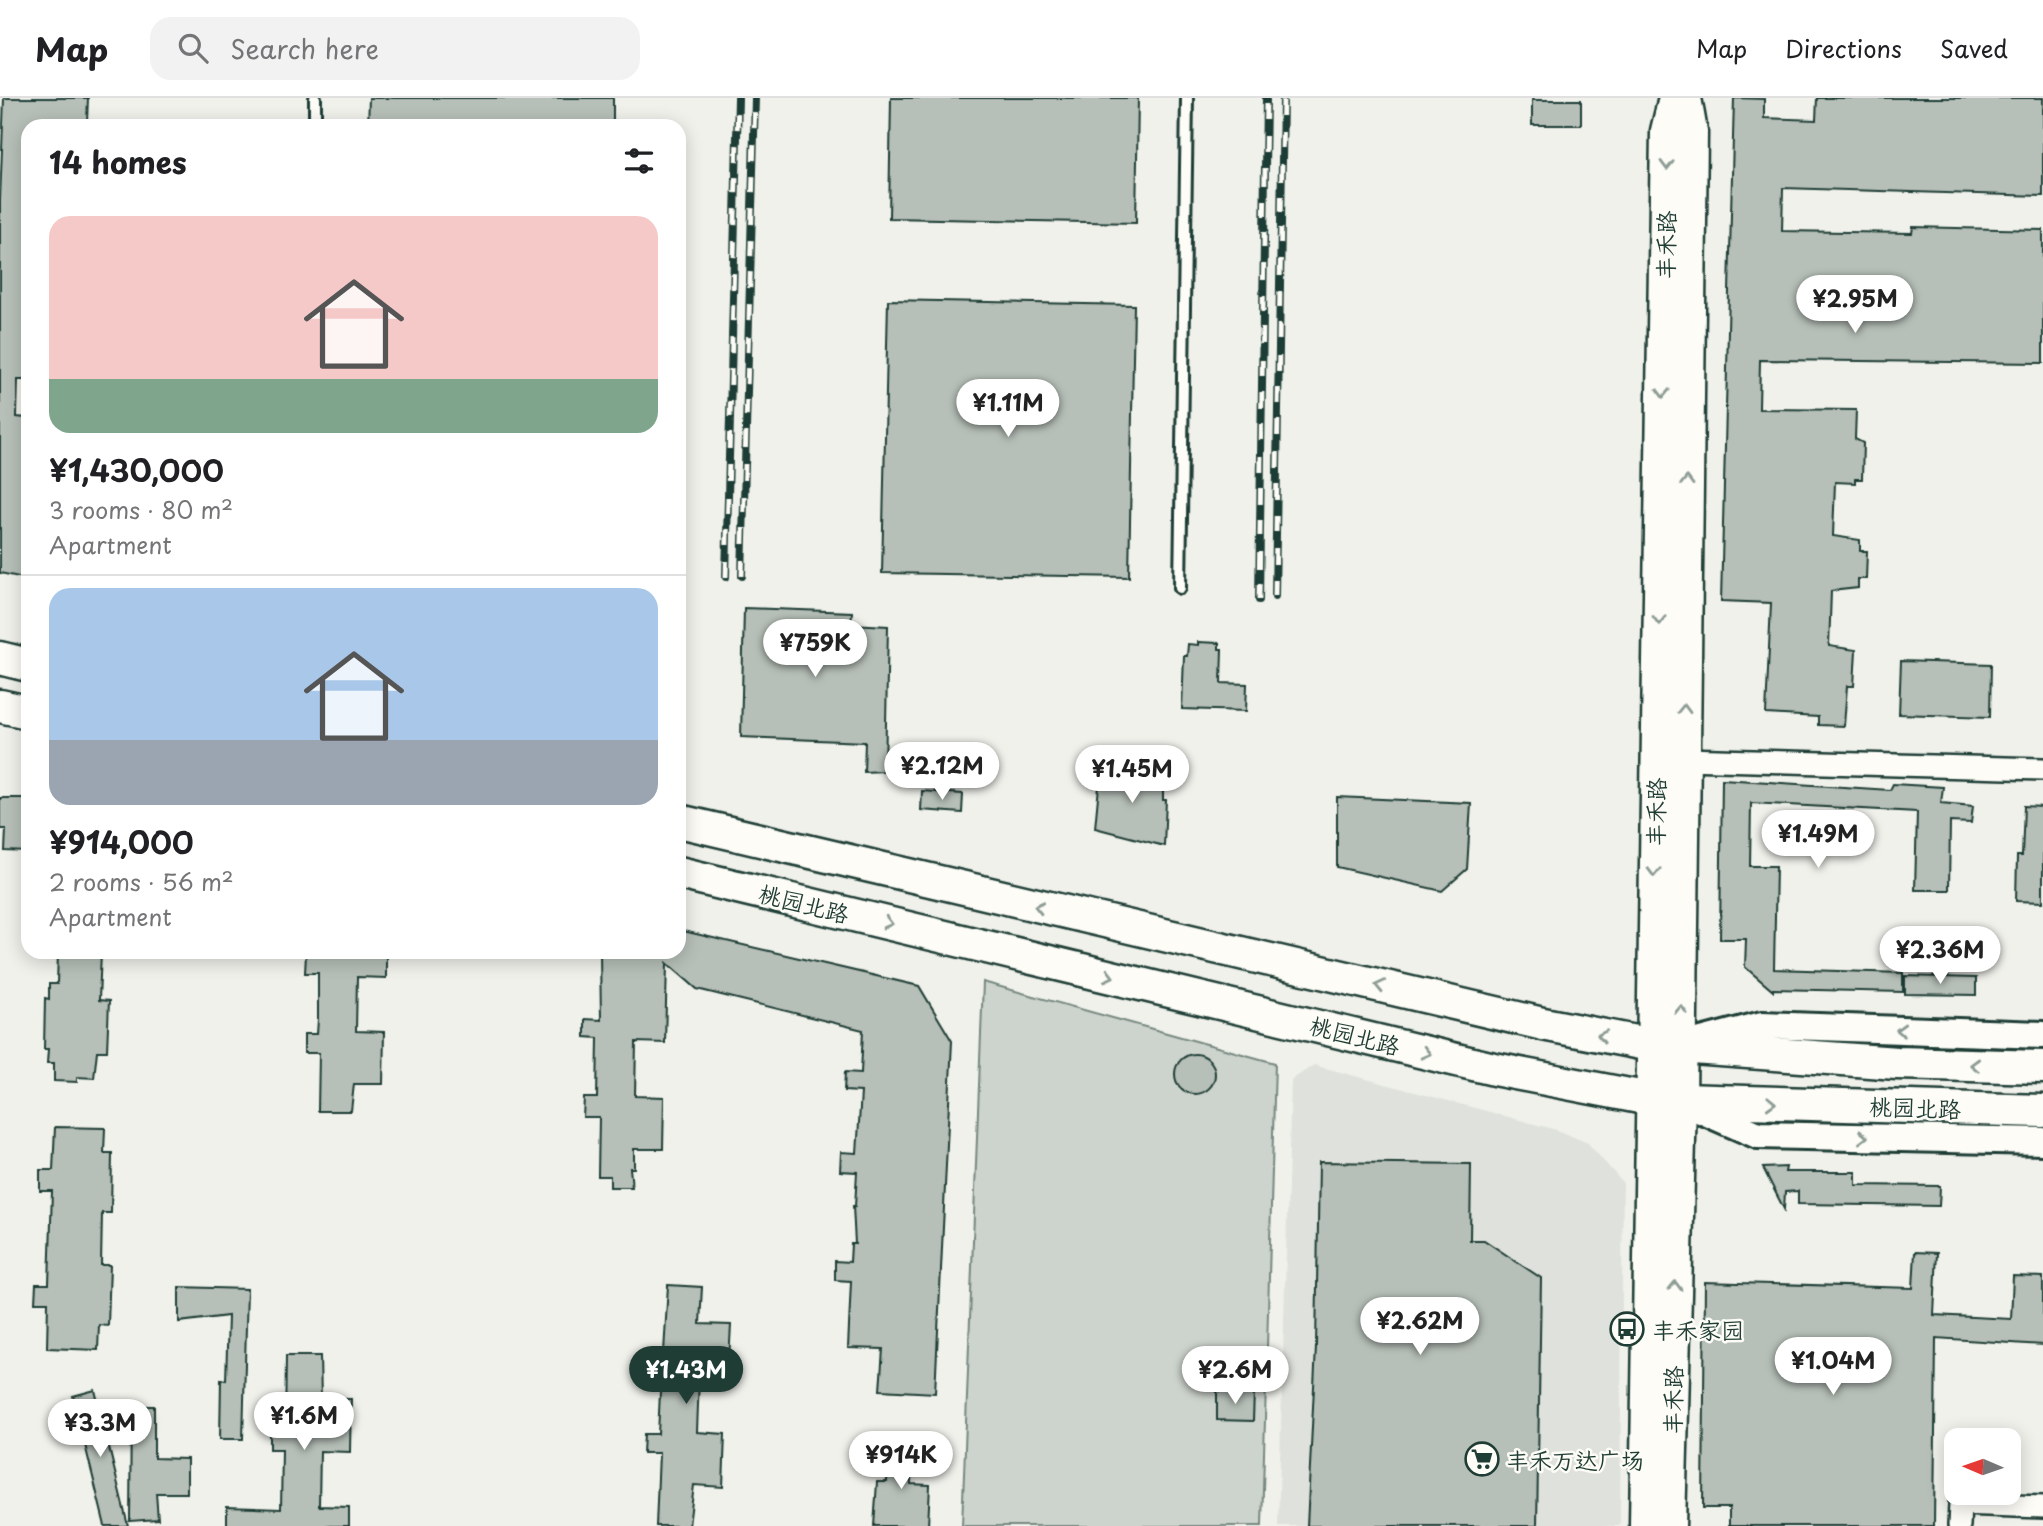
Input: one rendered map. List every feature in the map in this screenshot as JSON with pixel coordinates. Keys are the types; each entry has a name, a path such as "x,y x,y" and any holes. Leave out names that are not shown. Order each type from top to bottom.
{"main road":[{"name":"丰禾路","path":"1646,1526 1665,1100 1667,131 1675,98"},
{"name":"丰禾路","path":"1666,1046 1684,759 1691,132 1685,98"},
{"path":"0,658 21,663"},
{"path":"0,706 21,710"},
{"name":"桃园北路","path":"686,823 1516,1018 1666,1046 1897,1062 2043,1067"},
{"name":"桃园北路","path":"686,875 1494,1069 1665,1100 2043,1111"},
{"name":"丰禾路","path":"1665,1100 1669,1526"}],"street":[{"path":"1684,759 2043,769"},
{"path":"1666,1046 1762,1025 2043,1035"},
{"path":"1665,1100 1758,1135 2043,1141"},
{"path":"1959,1526 1960,1504 2043,1507"}],"lane":[{"path":"315,98 315,119"},
{"path":"1180,588 1187,98"}],"shaded area":[{"path":"983,982 1275,1063 1262,1526 962,1526"},
{"name":"丰禾万达广场","path":"1314,1065 1557,1130 1588,1143 1623,1183 1620,1526 1278,1526 1291,1080"}],"building":[{"path":"4,98 88,98 87,119 21,119 21,380 18,380 17,417 21,417 21,578 0,573 0,200"},
{"path":"369,98 613,98 613,119 368,119"},
{"path":"891,98 1138,98 1136,223 889,218"},
{"path":"1734,98 1764,99 1764,118 1816,120 1817,98 2043,98 2043,196 1783,188 1782,231 1912,233 1913,227 2043,230 2043,363 1760,360 1759,409 1856,410 1855,439 1863,443 1862,479 1855,479 1855,483 1835,482 1833,536 1860,540 1860,551 1867,551 1866,579 1858,579 1858,588 1831,591 1829,646 1856,650 1854,686 1847,686 1844,726 1818,725 1818,717 1766,714 1771,603 1721,601"},
{"path":"1532,100 1581,100 1581,125 1532,125"},
{"path":"888,300 1134,305 1129,577 882,573"},
{"path":"744,608 852,612 851,624 888,626 885,771 864,772 865,742 741,737"},
{"path":"1198,642 1219,643 1219,649 1222,649 1221,683 1247,684 1246,711 1182,709 1184,656 1187,656 1188,644 1198,645"},
{"path":"1901,661 1991,664 1990,717 1899,714"},
{"path":"1114,764 1149,765 1152,788 1163,789 1163,800 1166,800 1164,846 1095,828 1099,786 1111,787"},
{"path":"1722,779 1890,790 1893,784 1943,787 1941,803 1973,806 1971,823 1950,822 1949,890 1915,890 1917,812 1751,803 1750,866 1776,866 1774,969 1903,973 1903,992 1773,991 1745,967 1746,939 1720,939"},
{"path":"922,791 963,794 962,813 921,810"},
{"path":"1337,797 1471,803 1467,869 1442,891 1337,867"},
{"path":"0,798 21,798 21,852 5,851 6,829 0,829"},
{"path":"2024,806 2043,807 2043,902 2016,901 2017,856 2022,856"},
{"path":"686,932 919,986 952,1041 935,1393 880,1390 883,1349 848,1348 851,1281 835,1280 835,1261 850,1262 851,1244 855,1244 853,1206 857,1172 840,1171 841,1152 857,1153 861,1092 844,1091 845,1072 861,1073 863,1030 697,989 667,963 665,1043 636,1042 635,1096 664,1097 663,1149 634,1149 634,1168 630,1168 632,1187 610,1187 610,1176 598,1176 599,1117 583,1117 584,1098 597,1098 598,1038 585,1037 585,1019 601,1020 600,959 686,959"},
{"path":"58,959 101,959 99,1000 109,1001 107,1051 97,1051 94,1078 77,1077 77,1082 54,1081 54,1063 47,1063 48,1049 44,1049 45,998 49,999 49,984 57,984"},
{"path":"306,959 386,959 386,978 357,977 356,1031 384,1032 383,1084 354,1084 351,1111 318,1111 319,1053 304,1053 304,1034 317,1034 318,973 305,973"},
{"path":"1905,976 1976,978 1976,995 1905,994"},
{"path":"1195,1054 1203,1055 1209,1060 1214,1066 1214,1082 1209,1088 1203,1093 1195,1094 1187,1093 1181,1088 1176,1082 1175,1074 1176,1066 1181,1060 1187,1055"},
{"path":"55,1127 105,1128 104,1153 112,1153 111,1213 102,1213 101,1265 110,1265 108,1326 99,1325 98,1350 47,1348 48,1302 35,1302 36,1284 49,1284 52,1191 40,1191 40,1170 53,1170"},
{"path":"1319,1162 1471,1164 1470,1240 1484,1240 1541,1278 1537,1526 1307,1526 1316,1347"},
{"path":"1786,1167 1785,1172 1856,1172 1856,1185 1940,1186 1939,1206 1798,1204 1798,1191 1785,1192 1784,1209 1763,1168"},
{"path":"1915,1252 1937,1253 1934,1315 2011,1319 2013,1276 2043,1277 2043,1345 1936,1338 1934,1526 1729,1526 1729,1508 1703,1508 1705,1282 1913,1288"},
{"path":"668,1285 702,1287 700,1324 731,1325 728,1378 699,1377 697,1432 725,1434 723,1487 694,1485 689,1526 656,1526 659,1453 643,1453 644,1434 658,1434 661,1371 647,1371 648,1352 664,1352"},
{"path":"179,1287 247,1289 243,1439 220,1439 221,1379 226,1380 228,1316 179,1322"},
{"path":"286,1356 320,1356 321,1399 351,1399 350,1452 320,1451 319,1506 349,1507 349,1526 227,1526 227,1507 281,1509 282,1449 270,1449 270,1429 285,1429"},
{"path":"95,1390 128,1526 105,1526 73,1396"},
{"path":"1217,1391 1254,1391 1253,1421 1217,1420"},
{"path":"131,1406 154,1406 154,1458 187,1459 187,1493 156,1493 158,1519 130,1521"},
{"path":"888,1438 912,1439 911,1484 930,1485 928,1526 874,1526 877,1482 887,1482"}],"railway":[{"path":"726,577 738,98"},
{"path":"742,576 755,98"},
{"path":"1259,600 1266,98"},
{"path":"1275,596 1283,98"}],"place":[{"name":"丰禾家园","path":"1627,1329"},
{"name":"丰禾万达广场","path":"1482,1459"}]}
